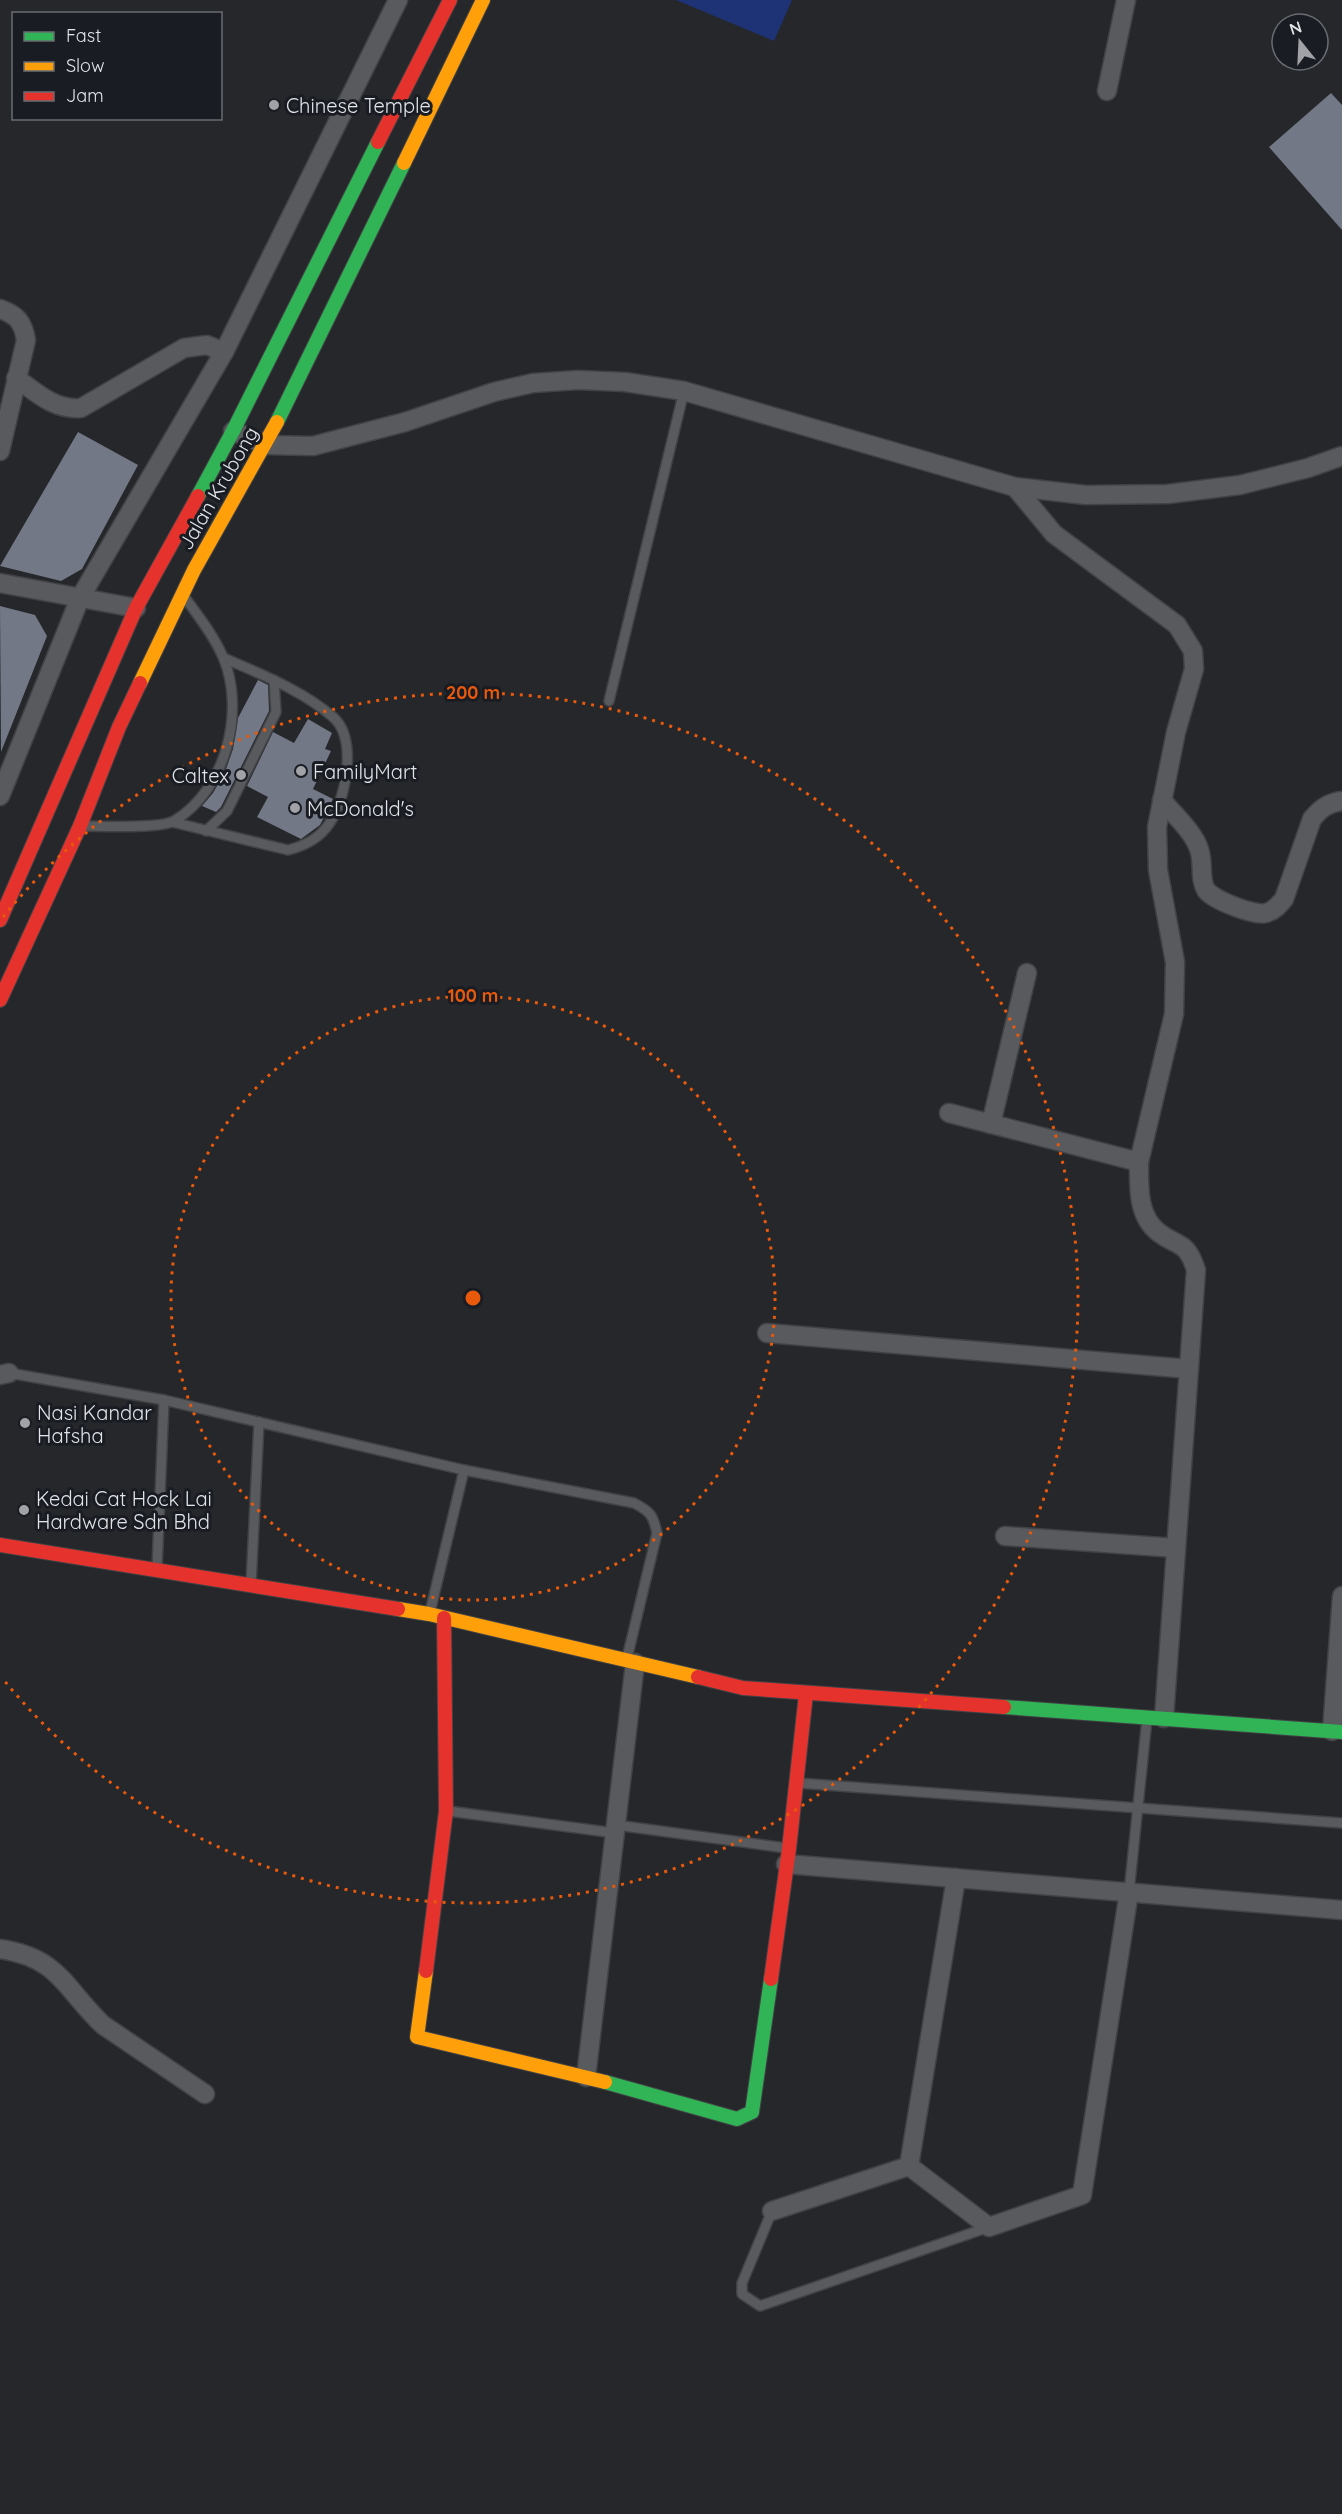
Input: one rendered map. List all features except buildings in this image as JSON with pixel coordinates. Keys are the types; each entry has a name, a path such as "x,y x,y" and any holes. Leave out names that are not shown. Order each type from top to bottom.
{"street":[{"path":"0,796 80,598 224,352 398,0"},
{"name":"Jalan Krubong","path":"0,920 136,608 233,431 450,0"},
{"name":"Jalan Krubong","path":"0,1000 80,826 119,727 182,595 266,445 483,0"},
{"path":"1107,91 1126,0"},
{"path":"0,309 13,314 24,325 26,340 0,451"},
{"path":"16,378 44,399 67,409 81,408 184,348 207,345 224,352"},
{"path":"233,431 266,445 314,446 405,422 494,392 533,383 578,380 626,382 684,391 1015,487 1086,495 1168,494 1240,485 1308,468 1342,456"},
{"path":"1015,487 1054,534 1177,625 1193,651 1194,669 1176,732 1157,827 1158,870 1175,962 1176,997 1139,1162 1138,1192 1150,1224 1159,1233 1183,1245 1191,1255 1196,1270 1176,1548 1156,1718"},
{"path":"0,583 136,608"},
{"path":"1162,800 1199,848 1205,888 1212,897 1255,913 1266,913 1276,909 1284,899 1312,819 1332,802 1342,801"},
{"path":"992,1124 1027,973"},
{"path":"949,1113 1139,1162"},
{"path":"767,1333 1189,1369"},
{"path":"1005,1536 1176,1548"},
{"path":"0,1545 429,1614 743,1688 1337,1732 1342,1596"},
{"path":"444,1618 446,1811 417,2037 586,2077 737,2119 752,2112 788,1857 806,1694"},
{"path":"586,2077 615,1829 631,1661"},
{"path":"788,1857 956,1878 1342,1910"},
{"path":"909,2166 956,1878"},
{"path":"909,2166 988,2228 1082,2195 1129,1892"},
{"path":"0,1949 19,1952 52,1968 65,1979 84,2005 103,2025 205,2094"},
{"path":"772,2211 909,2166"}],"lane":[{"path":"609,701 684,391"},
{"path":"172,822 201,799 223,761 231,721 233,694 224,658 209,631 182,595"},
{"path":"80,826 135,826 172,822 288,850 306,846 328,826 342,800 346,775 346,748 343,734 334,718 274,680 224,658"},
{"path":"206,831 226,811 276,712 274,680"},
{"path":"5,1374 164,1400 464,1470 634,1503 648,1510 657,1533 631,1661"},
{"path":"157,1569 164,1400"},
{"path":"250,1584 260,1422"},
{"path":"429,1614 464,1470"},
{"path":"1129,1892 1140,1806 1156,1718"},
{"path":"796,1783 1342,1822"},
{"path":"446,1811 615,1829 788,1857"},
{"path":"772,2211 742,2283 742,2294 760,2306 988,2228"}],"water":[{"path":"676,0 792,0 774,41"}],"traffic: fast":[{"path":"198,496 378,142"},
{"path":"277,422 404,163"},
{"path":"1004,1707 1342,1732"},
{"path":"605,2082 737,2119 752,2112 771,1979"}],"traffic: slow":[{"path":"404,163 483,0"},
{"path":"140,683 194,570 277,422"},
{"path":"398,1609 429,1614 698,1677"},
{"path":"426,1971 417,2037 605,2082"}],"traffic: jam":[{"path":"378,142 450,0"},
{"path":"0,920 136,608 198,496"},
{"path":"0,1000 80,826 119,727 140,683"},
{"path":"0,1545 398,1609"},
{"path":"426,1971 446,1811 444,1618"},
{"path":"698,1677 743,1688 1004,1707"},
{"path":"771,1979 789,1849 806,1694"}],"place":[{"name":"Chinese Temple","path":"274,105"},
{"name":"FamilyMart","path":"301,771"},
{"name":"Caltex","path":"241,775"},
{"name":"McDonald's","path":"295,808"},
{"name":"Nasi Kandar Hafsha","path":"25,1423"},
{"name":"Kedai Cat Hock Lai Hardware Sdn Bhd","path":"24,1510"}]}
